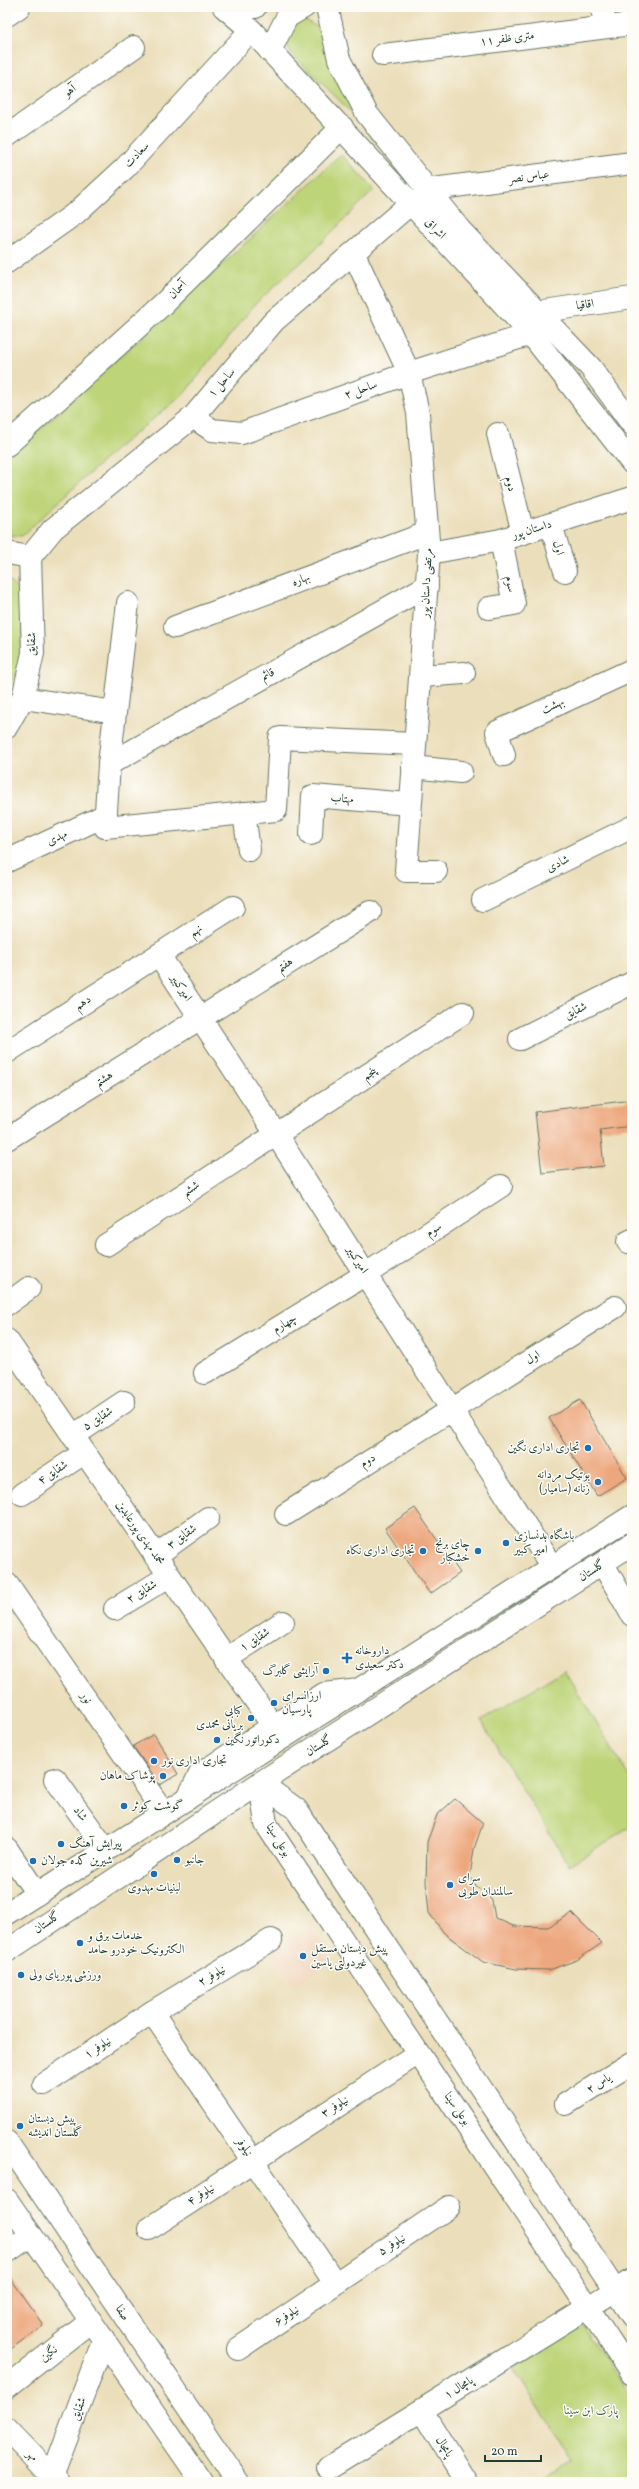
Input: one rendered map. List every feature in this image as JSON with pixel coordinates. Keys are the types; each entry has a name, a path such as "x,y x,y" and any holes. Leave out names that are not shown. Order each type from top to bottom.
{"street":[{"path":"7,15 19,7"},
{"name":"اشراق","path":"224,7 251,30 342,127 418,197 460,230 591,368 632,424"},
{"path":"240,7 255,7"},
{"path":"270,51 287,17 304,7"},
{"path":"307,7 328,9"},
{"name":"اشراق","path":"328,9 339,59 367,114 418,197 455,249 531,334 632,463"},
{"name":"۱۱ متری ظفر","path":"383,55 603,17 632,24"},
{"name":"سعادت","path":"7,262 76,213 125,168 251,30"},
{"name":"آهو","path":"7,136 134,47"},
{"name":"آسمان","path":"7,445 163,304 342,127"},
{"name":"عباس نصر","path":"418,197 632,163"},
{"name":"ساحل ۱","path":"30,557 52,529 193,417 274,321 354,254 418,197"},
{"name":"مرتضی داستان پور","path":"354,254 409,373 418,413 428,543 427,586 421,676 409,804 406,871 436,871"},
{"name":"اقاقیا","path":"537,312 632,298"},
{"name":"ساحل ۲","path":"193,417 212,430 242,433 409,373 531,334"},
{"name":"دوم","path":"498,434 523,533"},
{"name":"داستان پور","path":"428,543 501,540 552,525 632,498"},
{"name":"اول","path":"552,525 565,571"},
{"name":"سوم","path":"489,608 514,604 501,540"},
{"name":"بهاره","path":"175,627 428,543"},
{"path":"7,553 30,557"},
{"name":"شقایق","path":"7,726 23,698 33,653 30,557"},
{"name":"قائم","path":"109,764 427,586"},
{"path":"128,603 109,764 105,827 276,810 280,738 415,744"},
{"name":"بهشت","path":"504,756 497,732 632,670"},
{"path":"421,676 464,673"},
{"path":"23,698 115,712"},
{"path":"413,767 462,772"},
{"name":"مهتاب","path":"311,834 313,796 409,804"},
{"path":"244,813 249,850"},
{"name":"مهدی","path":"7,861 106,815"},
{"name":"شادی","path":"483,900 632,827"},
{"name":"نهم","path":"159,955 233,907"},
{"name":"هفتم","path":"201,1018 370,912"},
{"name":"امیرکبیر","path":"159,955 366,1274 552,1567"},
{"name":"دهم","path":"7,1052 159,955"},
{"name":"شقایق","path":"520,1039 632,983"},
{"name":"پنجم","path":"276,1134 463,1013"},
{"name":"هشتم","path":"7,1139 201,1018"},
{"name":"ششم","path":"106,1244 276,1134"},
{"name":"سوم","path":"366,1274 502,1186"},
{"name":"چهارم","path":"205,1373 366,1274"},
{"path":"7,1304 29,1288"},
{"name":"اول","path":"451,1408 615,1308"},
{"name":"محمد مهدی پورعابدین","path":"7,1340 273,1726"},
{"name":"شقایق ۵","path":"79,1444 124,1402"},
{"name":"دوم","path":"286,1514 451,1408"},
{"name":"شقایق ۴","path":"22,1494 79,1444"},
{"name":"گلستان","path":"7,1913 632,1516"},
{"name":"شقایق ۳","path":"155,1556 208,1518"},
{"name":"گلستان","path":"7,1950 260,1783 632,1544"},
{"path":"603,1564 632,1615"},
{"name":"شقایق ۲","path":"115,1609 169,1576"},
{"name":"نور","path":"7,1584 164,1813"},
{"name":"شقایق ۱","path":"226,1659 283,1622"},
{"path":"187,1799 200,1774 273,1726 324,1694 359,1690"},
{"path":"246,1762 260,1783 296,1809 624,2286 632,2316"},
{"name":"شاد","path":"55,1779 106,1850"},
{"name":"بوعلی سینا","path":"260,1783 266,1824 416,2054 466,2122 632,2374"},
{"path":"7,1849 37,1894"},
{"name":"نیلوفر ۲","path":"152,2012 271,1940"},
{"name":"نیلوفر ۱","path":"44,2084 152,2012"},
{"name":"نیلوفر","path":"152,2012 335,2283"},
{"name":"نیلوفر ۳","path":"253,2161 416,2054"},
{"name":"یاس ۲","path":"566,2104 632,2063"},
{"name":"صفا","path":"7,2142 238,2482"},
{"name":"نیلوفر ۴","path":"149,2228 253,2161"},
{"path":"7,2200 202,2482"},
{"name":"نیلوفر ۵","path":"335,2283 449,2207"},
{"path":"7,2252 31,2235"},
{"name":"نیلوفر۶","path":"238,2349 335,2283"},
{"name":"پامچال ۱","path":"328,2468 624,2286"},
{"name":"نگین","path":"7,2387 91,2321"},
{"name":"شقایق","path":"54,2481 104,2340"},
{"name":"پامچال","path":"422,2411 466,2482"},
{"name":"مهر","path":"7,2429 54,2481"}],"shaded area":[{"name":"پیش دبستان مستقل غیردولتی یاسین","path":"310,1927 333,1960 295,1986 272,1953"}],"green space":[{"path":"302,18 317,27 377,143 340,101 291,53 285,38 289,26"},
{"path":"341,154 374,190 307,257 254,305 184,394 117,448 22,536 7,535 7,456 35,434 285,207"},
{"path":"7,578 18,590 23,630 20,668 7,687"},
{"path":"564,1670 632,1781 632,1826 569,1865 481,1721"},
{"name":"پارک ابن سینا","path":"582,2324 632,2399 632,2482 541,2482 574,2460 513,2369"}],"building":[{"path":"632,1100 632,1126 600,1130 604,1166 542,1173 535,1112"},
{"name":"تجاری اداری نگین","path":"580,1400 627,1478 597,1496 549,1418"},
{"name":"تجاری اداری نکاه","path":"415,1508 460,1573 430,1594 385,1528"},
{"name":"تجاری اداری نور","path":"154,1734 178,1774 160,1785 133,1746"},
{"name":"سرای سالمندان طوبی","path":"455,1799 483,1823 474,1849 470,1876 476,1887 486,1893 492,1901 495,1918 513,1926 548,1927 572,1913 602,1943 577,1960 549,1970 516,1969 483,1962 444,1933 429,1913 426,1882 427,1842 437,1815"},
{"path":"7,2273 43,2325 7,2352"}],"place":[{"name":"تجاری اداری نگین","path":"588,1448"},
{"name":"بوتیک مردانه زنانه (سامیار)","path":"598,1482"},
{"name":"باشگاه بدنسازی امیر کبیر","path":"506,1543"},
{"name":"تجاری اداری نکاه","path":"423,1551"},
{"name":"چای برنج خشکبار","path":"478,1551"},
{"name":"داروخانه دکتر سعیدی","path":"347,1658"},
{"name":"آرایشی گلبرگ","path":"326,1671"},
{"name":"ارزانسرای پارسیان","path":"274,1703"},
{"name":"کبابی بریانی محمدی","path":"251,1718"},
{"name":"دکوراتور نگین","path":"217,1740"},
{"name":"تجاری اداری نور","path":"154,1761"},
{"name":"پوشاک ماهان","path":"163,1776"},
{"name":"گوشت کوثر","path":"124,1806"},
{"name":"پیرایش آهنگ","path":"61,1844"},
{"name":"جانبو","path":"177,1860"},
{"name":"شیرین کده جولان","path":"33,1861"},
{"name":"لبنیات مهدوی","path":"154,1874"},
{"name":"سرای سالمندان طوبی","path":"450,1885"},
{"name":"خدمات برق و الکترونیک خودرو حامد","path":"80,1943"},
{"name":"پیش دبستان مستقل غیردولتی یاسین","path":"303,1956"},
{"name":"ورزشی پوریای ولی","path":"21,1975"},
{"name":"پیش دبستان گلستان اندیشه","path":"20,2126"}]}
